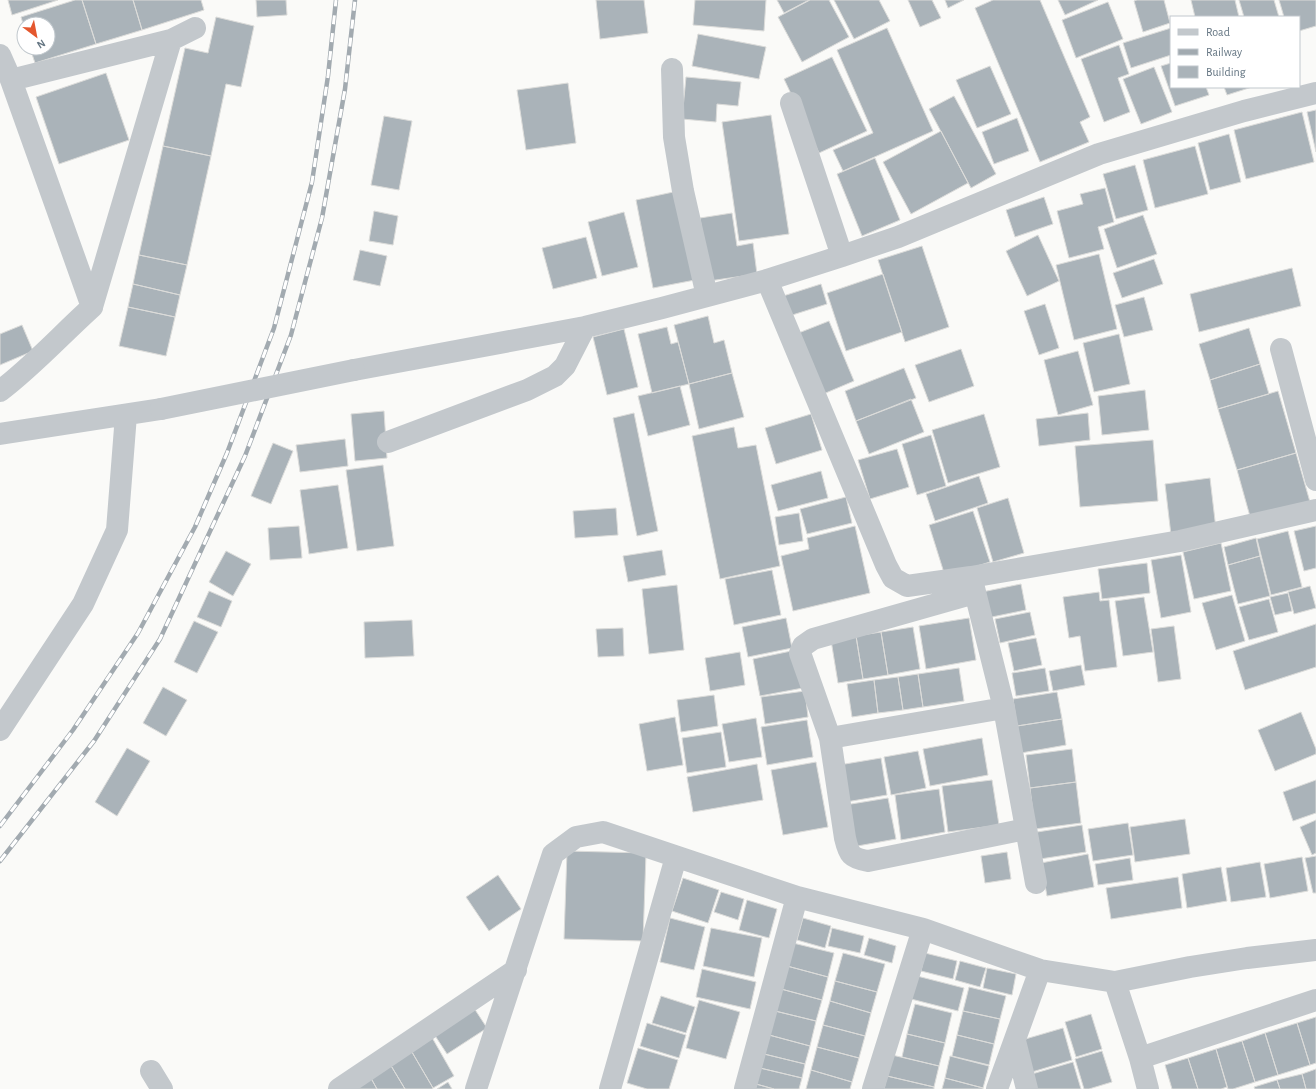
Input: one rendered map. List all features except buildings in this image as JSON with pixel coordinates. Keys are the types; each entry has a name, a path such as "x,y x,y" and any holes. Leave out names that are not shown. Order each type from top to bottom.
{"street":[{"path":"10,80 171,40 195,28"},
{"path":"0,391 15,380 92,307 171,40"},
{"path":"0,55 92,307"},
{"path":"672,69 674,138 683,191 707,296"},
{"path":"0,434 161,409 354,370 585,327 707,296 767,280 898,237 1099,154 1244,111 1316,93"},
{"path":"791,103 842,256"},
{"path":"767,280 886,565 894,578 907,586 973,585"},
{"path":"388,442 527,390 555,376 566,366 585,327"},
{"path":"1282,349 1316,480"},
{"path":"0,730 83,604 117,530 126,415"},
{"path":"1026,829 868,861 856,859 848,852 830,738 800,653 803,646 813,639 973,585 1180,541 1316,510"},
{"path":"973,585 1004,708 1036,883"},
{"path":"830,738 1004,708"},
{"path":"476,1089 553,854 576,836 603,832 797,897 923,929 1040,970 1115,982 1240,959 1316,950"},
{"path":"610,1089 676,857"},
{"path":"746,1089 797,897"},
{"path":"873,1089 923,929"},
{"path":"339,1089 516,970"},
{"path":"997,1089 1040,970"},
{"path":"1115,982 1140,1058 1148,1089"},
{"path":"1140,1058 1316,1000"},
{"path":"1014,1041 1027,1089"}],"railway":[{"path":"0,826 73,730 138,633 195,527 227,453 274,328 312,182 328,76 336,0"},
{"path":"0,861 94,741 160,639 245,456 291,335 322,218 345,89 355,0"}]}
